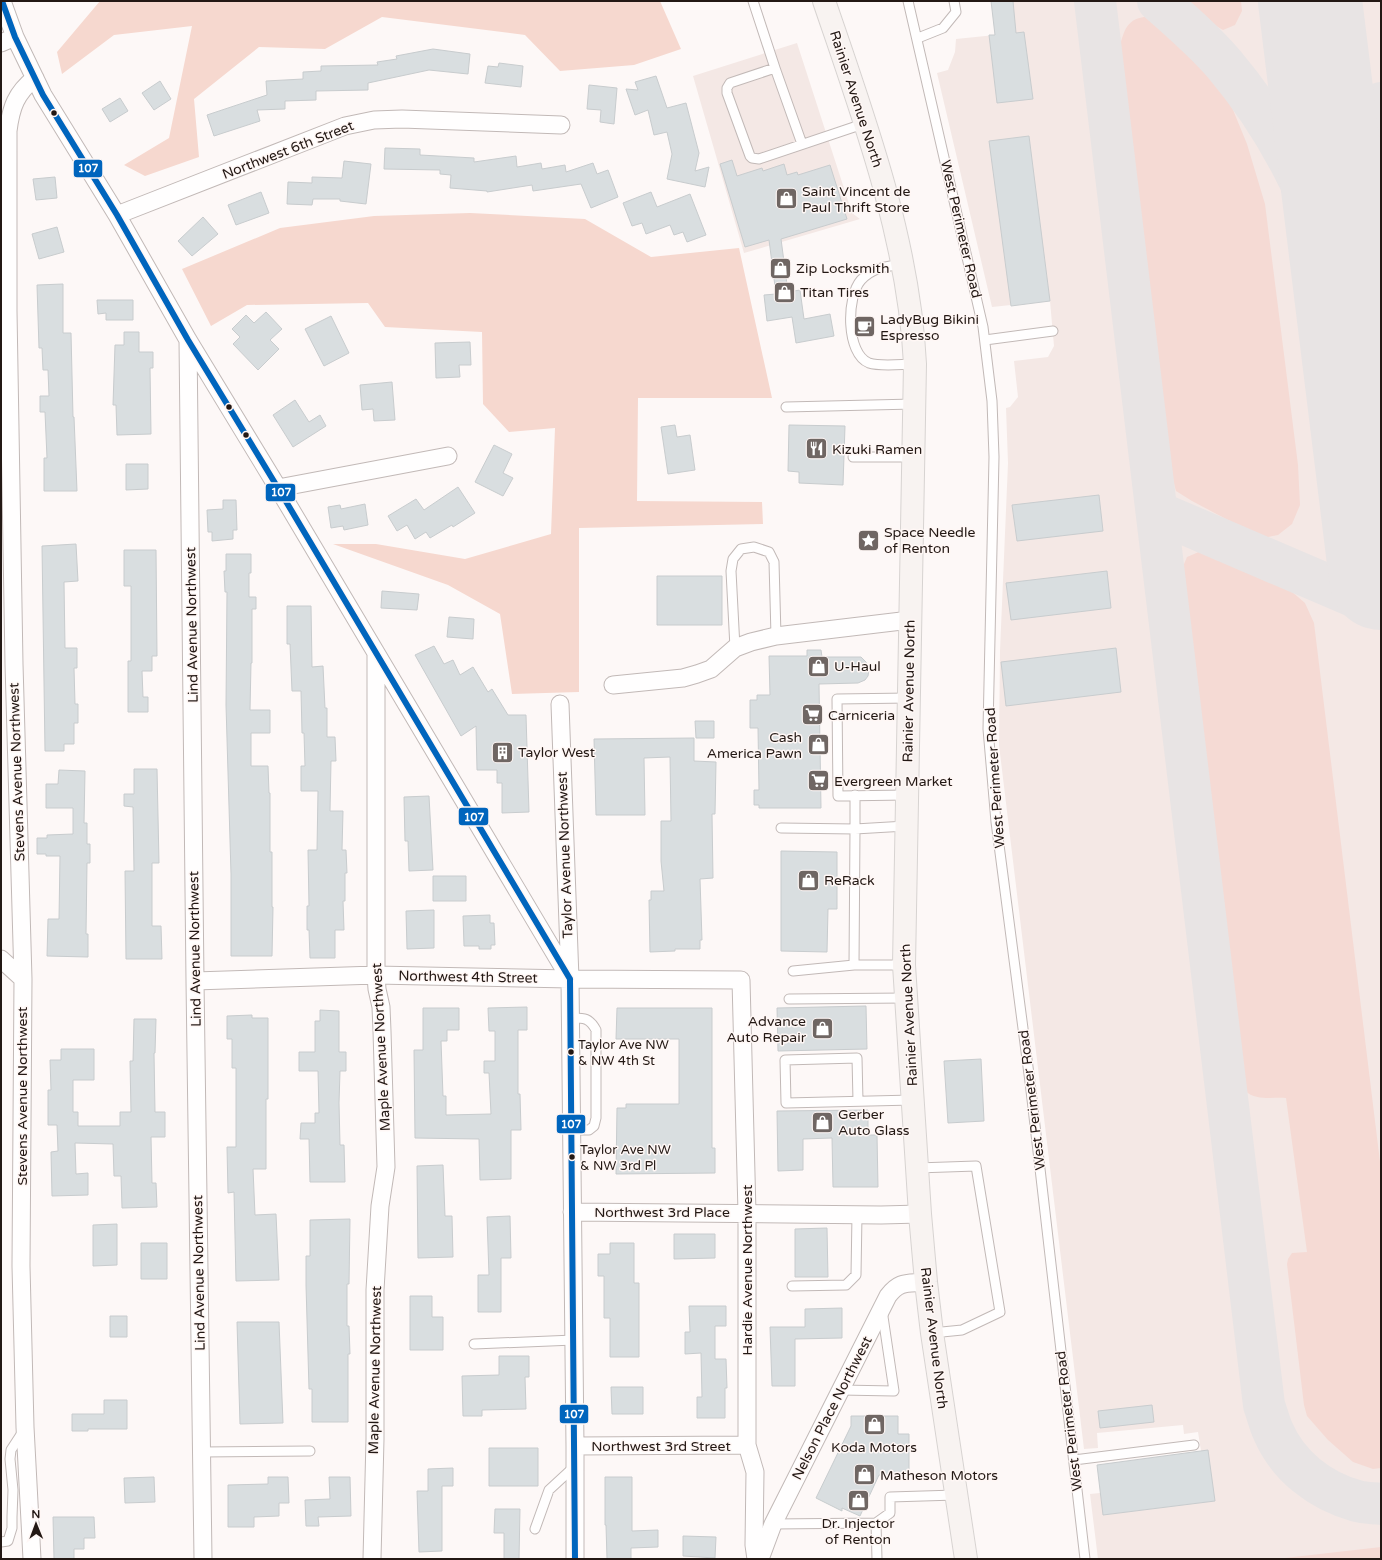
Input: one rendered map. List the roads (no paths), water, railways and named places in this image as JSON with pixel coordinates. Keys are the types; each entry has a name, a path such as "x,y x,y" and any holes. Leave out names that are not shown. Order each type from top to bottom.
{"main road":[{"name":"Rainier Avenue North","path":"824,1 866,123 894,227 913,330 915,364 904,965 920,1214 926,1282 932,1333 966,1559"}],"street":[{"path":"2,1 8,40 35,78 43,95 117,216 188,340 278,488 570,979"},
{"name":"Stevens Avenue Northwest","path":"32,1559 21,1266 23,980 8,664 8,327 5,277 8,131 10,113 21,90 35,78"},
{"name":"Northwest 6th Street","path":"117,216 345,126 374,120 402,119 561,125"},
{"name":"Lind Avenue Northwest","path":"188,340 203,1559"},
{"path":"278,488 448,456"},
{"path":"613,685 683,678 697,674 712,669 734,648 776,636 910,620"},
{"name":"Maple Avenue Northwest","path":"372,1559 375,1290 380,1206 386,1167 382,1025 376,975 376,654"},
{"name":"Taylor Avenue Northwest","path":"560,704 570,979 575,1559"},
{"path":"1,959 23,980"},
{"name":"Northwest 4th Street","path":"195,981 376,975 570,979 740,980"},
{"name":"Hardie Avenue Northwest","path":"740,980 747,1213 747,1445 755,1472 754,1545 756,1559"},
{"name":"Northwest 3rd Place","path":"572,1212 857,1215 920,1214"},
{"name":"Nelson Place Northwest","path":"760,1559 773,1524 888,1296 896,1286 926,1282"},
{"name":"Northwest 3rd Street","path":"575,1446 747,1445"}],"lane":[{"path":"753,1 802,144"},
{"name":"West Perimeter Road","path":"908,1 918,38 983,327 992,401 994,457 988,729 996,822 1031,1089 1085,1559"},
{"path":"918,38 943,28 956,12 954,1"},
{"path":"775,68 730,83 728,85 727,93 752,158 759,159 866,123"},
{"path":"902,264 873,270 860,281 853,296 850,314 854,343 858,355 869,363 915,364"},
{"path":"985,340 1053,331"},
{"path":"786,407 914,404"},
{"path":"853,457 913,457"},
{"path":"734,648 731,571 733,559 740,549 754,547 769,552 774,562 776,636"},
{"path":"907,795 838,796 837,699 909,698"},
{"path":"854,965 855,795"},
{"path":"781,828 907,826"},
{"path":"793,971 854,965 904,965"},
{"path":"789,999 906,998"},
{"path":"570,1018 584,1018 592,1022 596,1030 596,1118 594,1126 589,1130 571,1130"},
{"path":"858,1101 857,1058 785,1060 786,1103 913,1100"},
{"path":"917,1168 976,1166 1000,1312 962,1330 932,1333"},
{"path":"792,1286 846,1285 856,1275 857,1215"},
{"path":"841,1390 894,1391 882,1309"},
{"path":"474,1344 574,1340"},
{"path":"1,1542 8,1541 12,1528 13,1490 10,1459 11,1450 26,1427"},
{"path":"1074,1460 1194,1445"},
{"path":"202,1452 310,1451"},
{"path":"534,1529 549,1490 575,1466"},
{"path":"773,1524 876,1523 890,1513 890,1497 956,1495"},
{"path":"876,1523 877,1559"}],"place":[{"name":"Saint Vincent de Paul Thrift Store","path":"786,199"},
{"name":"Zip Locksmith","path":"781,268"},
{"name":"Titan Tires","path":"785,292"},
{"name":"LadyBug Bikini Espresso","path":"865,327"},
{"name":"Kizuki Ramen","path":"816,449"},
{"name":"Space Needle of Renton","path":"868,540"},
{"name":"U-Haul","path":"818,666"},
{"name":"Carniceria","path":"813,715"},
{"name":"Cash America Pawn","path":"818,745"},
{"name":"Taylor West","path":"502,752"},
{"name":"Evergreen Market","path":"818,781"},
{"name":"ReRack","path":"809,880"},
{"name":"Advance Auto Repair","path":"822,1029"},
{"name":"Taylor Ave NW & NW 4th St","path":"571,1052"},
{"name":"Gerber Auto Glass","path":"823,1122"},
{"name":"Taylor Ave NW & NW 3rd Pl","path":"572,1157"},
{"name":"Koda Motors","path":"874,1425"},
{"name":"Matheson Motors","path":"865,1475"},
{"name":"Dr. Injector of Renton","path":"858,1501"}]}
